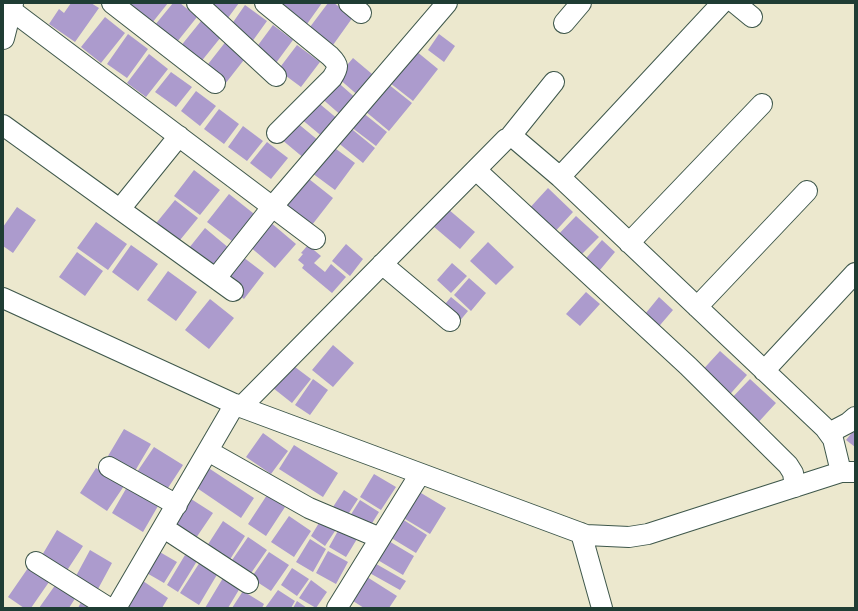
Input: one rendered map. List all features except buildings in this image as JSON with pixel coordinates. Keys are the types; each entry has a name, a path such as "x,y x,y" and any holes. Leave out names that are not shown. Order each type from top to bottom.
{"highway":[{"path":"3,38 12,7"}],"street":[{"path":"112,3 215,83"},
{"path":"197,3 276,76"},
{"path":"265,3 330,56 337,63 338,69 332,78 277,132"},
{"path":"216,278 273,206 446,3"},
{"path":"564,22 580,3"},
{"path":"560,177 722,3"},
{"path":"735,3 752,17"},
{"path":"12,7 315,239"},
{"path":"116,608 208,451 238,405 382,264 506,139 509,138 554,82"},
{"path":"629,243 762,104"},
{"path":"3,125 233,291"},
{"path":"120,209 179,136"},
{"path":"3,298 238,405 420,474 581,533 598,537 638,536 848,472 830,433 560,177 516,139 513,137 509,138"},
{"path":"476,170 688,366 788,464 793,473 795,487"},
{"path":"697,307 807,191"},
{"path":"382,264 450,321"},
{"path":"764,371 855,273"},
{"path":"830,433 848,423 855,416"},
{"path":"208,451 309,508 380,538"},
{"path":"109,467 177,505"},
{"path":"337,608 420,474"},
{"path":"164,528 248,583"},
{"path":"581,533 602,608"},
{"path":"36,562 109,608"}]}
